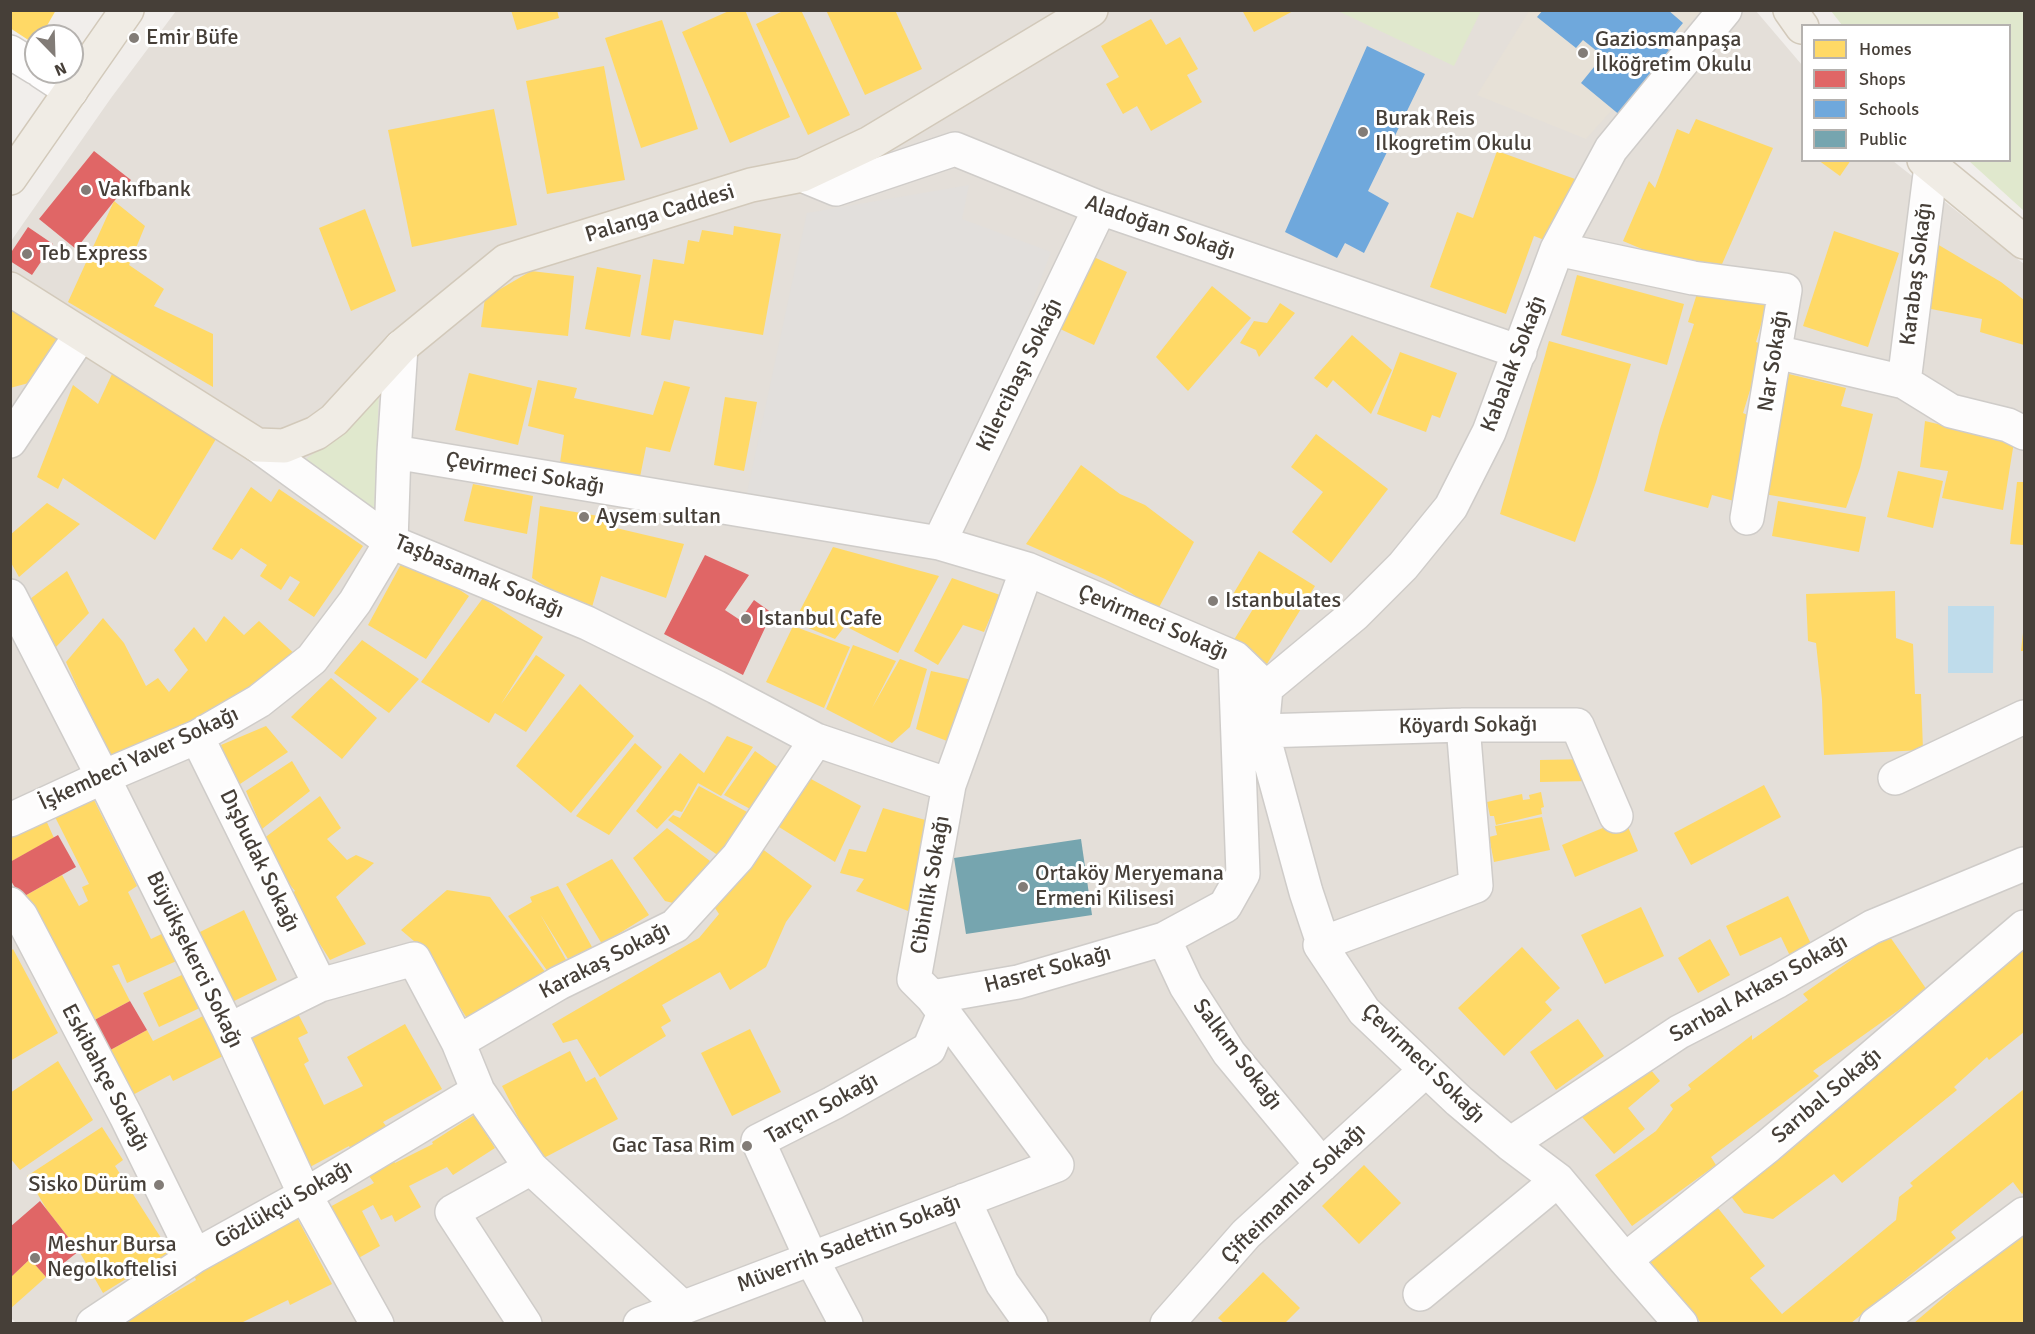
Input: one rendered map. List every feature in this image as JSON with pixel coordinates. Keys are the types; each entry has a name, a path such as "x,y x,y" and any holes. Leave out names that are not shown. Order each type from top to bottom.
{"main road":[{"path":"10,178 127,10"},
{"name":"Palanga Caddesi","path":"257,445 284,446 316,433 334,420 401,347 506,261 751,185 802,175 870,144 1091,10"},
{"path":"1790,10 1801,24"},
{"path":"1927,163 2025,242"},
{"name":"Taşbasamak Sokağı","path":"10,289 257,445"}],"street":[{"name":"Kabalak Sokağı","path":"1266,688 1354,615 1403,566 1451,507 1490,432 1557,249 1611,148 1725,10"},
{"path":"10,52 24,61"},
{"path":"60,84 71,91"},
{"name":"Aladoğan Sokağı","path":"802,175 836,189 955,149 1100,208 1520,352"},
{"name":"Karabaş Sokağı","path":"1904,382 1927,163"},
{"name":"Kilercibaşı Sokağı","path":"939,543 1100,208"},
{"name":"Nar Sokağı","path":"1557,249 1693,278 1785,290 1748,518"},
{"path":"10,441 81,334"},
{"name":"İşkembeci Yaver Sokağı","path":"10,820 198,737 259,701 312,659 355,602 391,542 401,347"},
{"path":"1776,352 1904,382 1951,411 2008,425 2025,433"},
{"name":"Taşbasamak Sokağı","path":"257,445 391,542 587,623 816,740 949,785"},
{"name":"Çevirmeci Sokağı","path":"394,452 939,543 1027,569 1235,658 1266,688 1262,731 1306,892 1323,943 1320,945 1364,1011 1459,1101 1510,1144 1558,1180 1681,1323"},
{"name":"Cibinlik Sokağı","path":"1027,569 949,785 914,980 938,1005 1057,1165"},
{"name":"Büyükşekerci Sokağı","path":"14,612 104,777 229,1030 305,1195 377,1323"},
{"name":"Hasret Sokağı","path":"938,1005 1164,939 1225,906 1243,874 1235,658"},
{"path":"1895,778 2025,717"},
{"path":"1323,943 1476,886 1463,725"},
{"name":"Köyardı Sokağı","path":"1262,731 1463,725 1576,725 1616,816"},
{"name":"Dışbudak Sokağı","path":"198,737 320,984"},
{"name":"Karakaş Sokağı","path":"458,1042 559,983 675,926 738,857 816,740"},
{"name":"Sarıbal Arkası Sokağı","path":"1510,1144 1679,1032 1778,981 1872,927 2025,864"},
{"name":"Eskibahçe Sokağı","path":"14,916 126,1116 195,1256"},
{"name":"Sarıbal Sokağı","path":"1625,1260 1768,1146 2025,927"},
{"name":"Salkım Sokağı","path":"1164,939 1186,986 1229,1053 1322,1165"},
{"path":"229,1030 320,984 414,959 458,1042 478,1091 531,1168 682,1307"},
{"name":"Tarçın Sokağı","path":"811,1258 758,1141 852,1093 929,1049 938,1005"},
{"name":"Çifteimamlar Sokağı","path":"1167,1323 1246,1234 1426,1070"},
{"name":"Gözlükçü Sokağı","path":"93,1323 195,1256 305,1195 478,1091"},
{"name":"Müverrih Sadettin Sokağı","path":"640,1323 1057,1165"},
{"path":"525,1323 452,1212 531,1168"},
{"path":"1420,1294 1558,1180"},
{"path":"964,1200 1002,1283 1031,1323"},
{"path":"1876,1323 2025,1214"},
{"path":"811,1258 846,1323"}],"shaded area":[{"path":"176,11 1756,11 1801,64 1801,162 1894,162 2024,264 2024,1323 17,1324 11,1318 11,241 111,98"},
{"name":"Gaziosmanpaşa İlköğretim Okulu","path":"1529,11 1701,11 1586,139 1477,95"},
{"path":"969,185 962,219 1051,252 1002,384 930,527 747,493 807,213"}],"green space":[{"path":"1338,11 1481,11 1454,66"},
{"path":"1831,11 2024,11 2024,211 1970,162 2011,162 2011,24 1841,24"},
{"path":"379,390 374,513 306,459 342,433"}],"water":[{"path":"1948,606 1994,606 1993,673 1948,673"}],"building: Homes":[{"path":"10,10 56,10 48,24 24,24 24,37 10,28"},
{"path":"511,10 557,10 559,18 517,30"},
{"path":"731,10 745,10 790,117 730,143 682,32"},
{"path":"785,10 801,10 850,115 808,135 756,24"},
{"path":"826,10 895,10 922,69 865,95"},
{"path":"1242,10 1295,10 1254,32"},
{"path":"1151,19 1166,45 1180,37 1198,69 1187,75 1202,102 1151,131 1137,106 1123,114 1106,84 1119,77 1101,46"},
{"path":"662,20 698,129 641,148 605,38"},
{"path":"604,66 625,180 547,194 526,81"},
{"path":"494,109 517,225 412,247 388,130"},
{"path":"1696,119 1773,148 1715,280 1623,241 1649,181 1655,188 1677,129 1689,134"},
{"path":"1497,151 1575,179 1552,243 1534,236 1506,314 1430,287 1457,212 1473,218"},
{"path":"1821,162 1850,162 1840,176"},
{"path":"114,201 145,226 129,265 164,289 154,306 213,334 213,387 68,302"},
{"path":"365,209 396,291 351,311 319,228"},
{"path":"734,226 781,234 763,335 674,320 670,340 641,335 653,259 684,264 688,240 699,242 702,230 733,235"},
{"path":"1834,231 1899,253 1868,347 1803,326"},
{"path":"1932,241 2001,282 2024,300 2024,345 1980,332 1982,319 1926,308"},
{"path":"1087,254 1127,272 1094,345 1054,326"},
{"path":"597,267 641,275 630,337 585,329"},
{"path":"531,271 574,276 568,336 481,327 485,298"},
{"path":"1577,275 1684,304 1667,365 1561,335"},
{"path":"1701,281 1768,301 1756,342 1764,345 1743,413 1757,419 1734,501 1712,495 1708,508 1644,491 1660,429 1694,324 1688,322"},
{"path":"1212,286 1251,318 1188,391 1156,357"},
{"path":"10,299 59,332 40,380 10,388"},
{"path":"1280,303 1295,313 1259,357 1256,350 1240,343 1254,321 1267,323"},
{"path":"1352,335 1392,370 1371,414 1333,380 1327,388 1314,378"},
{"path":"1549,341 1631,364 1596,482 1575,542 1500,514"},
{"path":"1400,352 1457,373 1440,418 1432,415 1426,432 1377,414"},
{"path":"469,373 532,388 518,445 455,430"},
{"path":"112,374 216,439 155,540 63,478 58,489 37,477 73,385 98,404"},
{"path":"1789,374 1846,388 1841,406 1873,414 1860,468 1846,508 1764,494 1770,445"},
{"path":"538,380 577,388 574,398 653,415 664,381 690,387 670,452 646,447 639,482 560,463 564,435 528,426"},
{"path":"725,397 757,402 744,471 714,465"},
{"path":"1925,421 2014,442 2003,510 1942,498 1948,471 1920,467"},
{"path":"1316,434 1388,489 1331,563 1292,532 1323,492 1291,467"},
{"path":"1081,465 1120,494 1145,505 1194,542 1157,611 1105,579 1026,544"},
{"path":"1898,471 1943,481 1933,528 1887,517"},
{"path":"2017,482 2024,482 2024,545 2010,544"},
{"path":"473,484 533,496 527,534 464,521"},
{"path":"251,487 271,502 279,489 363,546 314,617 288,600 300,582 290,576 281,590 260,576 267,565 241,548 232,560 212,549"},
{"path":"1778,501 1866,517 1859,552 1772,536"},
{"path":"47,503 80,524 19,577 10,561 10,535"},
{"path":"540,506 616,519 616,528 684,544 666,598 601,576 590,614 532,578"},
{"path":"833,547 939,576 898,653 845,626 835,639 794,622"},
{"path":"1259,551 1315,586 1267,664 1232,643 1253,609 1232,596"},
{"path":"406,555 469,596 426,659 368,625"},
{"path":"67,571 89,613 55,648 30,599"},
{"path":"952,578 1000,595 984,632 963,625 938,665 914,651"},
{"path":"1895,591 1896,638 1913,644 1915,694 1921,694 1923,750 1824,755 1822,699 1816,643 1808,641 1806,594"},
{"path":"483,598 543,637 501,704 536,655 565,675 526,732 495,713 489,723 421,682"},
{"path":"224,616 244,635 259,621 298,657 194,725 112,764 66,662 103,618 124,643 146,686 158,678 169,692 188,670 174,650 194,627 206,642"},
{"path":"793,626 850,647 824,708 766,682"},
{"path":"2023,633 2024,651 2021,651"},
{"path":"362,640 419,679 389,713 334,673"},
{"path":"853,645 896,661 872,708 900,659 927,669 910,727 892,743 826,709"},
{"path":"931,671 977,681 947,741 916,729"},
{"path":"331,678 377,718 342,759 291,717"},
{"path":"580,684 634,736 571,813 516,766"},
{"path":"266,726 288,752 237,786 221,745"},
{"path":"727,736 753,747 721,796 698,783 682,812 675,810 657,829 636,811 680,753 704,773"},
{"path":"635,743 662,767 609,835 576,816"},
{"path":"755,751 779,768 754,811 724,795"},
{"path":"1589,759 1589,781 1540,782 1540,760"},
{"path":"292,761 310,791 262,829 246,791"},
{"path":"811,779 861,806 835,862 779,827"},
{"path":"1764,785 1781,817 1691,865 1674,833"},
{"path":"699,786 749,813 719,856 668,820 673,815 680,818"},
{"path":"1541,792 1544,807 1541,808 1542,814 1496,825 1494,816 1490,816 1487,802 1522,794 1523,800 1530,799 1529,795"},
{"path":"320,796 341,828 327,839 347,860 356,855 374,863 336,897 366,944 330,960 289,895 295,891 282,875 263,839"},
{"path":"93,798 137,886 128,892 151,939 168,931 181,959 127,983 119,964 112,966 130,1001 87,1024 21,898 62,875 79,906 88,901 82,887 89,884 55,817"},
{"path":"883,808 929,821 916,914 856,891 864,879 840,873 849,849 866,852"},
{"path":"1542,817 1550,850 1494,862 1489,837 1497,835 1495,826"},
{"path":"45,818 54,838 10,862 10,833"},
{"path":"1617,822 1621,830 1628,827 1638,851 1575,877 1562,845"},
{"path":"667,828 710,861 677,904 665,901 633,858"},
{"path":"761,848 812,886 786,922 766,967 730,990 720,972 662,1005 671,1021 661,1027 666,1036 600,1077 577,1039 563,1043 552,1024 699,938 719,914 715,908"},
{"path":"612,859 649,915 602,944 566,884"},
{"path":"558,886 597,956 573,967 540,914 570,967 551,976 508,916 532,902 530,897"},
{"path":"447,890 490,897 548,976 472,1026 421,947 401,930"},
{"path":"1788,896 1813,948 1791,958 1781,937 1740,956 1726,926"},
{"path":"1641,907 1664,956 1605,984 1581,935"},
{"path":"244,910 277,980 230,1003 196,934"},
{"path":"1888,934 1927,990 1813,1071 1819,1076 1711,1157 1716,1165 1632,1226 1595,1175 1656,1131 1673,1109 1670,1105 1691,1089 1688,1085 1752,1035 1752,1040 1808,1000 1803,994"},
{"path":"2024,934 2024,1032 1989,1060 1987,1057 1954,1087 1957,1090 1842,1183 1834,1174 1773,1219 1744,1213 1726,1190"},
{"path":"1710,939 1730,975 1698,993 1678,958"},
{"path":"1522,947 1560,988 1545,1002 1552,1010 1504,1056 1458,1008"},
{"path":"13,949 58,1033 10,1061 10,952"},
{"path":"186,973 202,1007 159,1027 143,993"},
{"path":"296,1010 308,1033 298,1038 309,1061 304,1064 324,1105 363,1086 347,1057 405,1024 442,1089 383,1122 389,1130 352,1151 349,1146 310,1167 244,1037"},
{"path":"209,1013 229,1053 173,1081 170,1075 127,1098 103,1054 147,1030 153,1041"},
{"path":"1578,1019 1604,1056 1556,1090 1530,1052"},
{"path":"750,1029 781,1092 732,1116 701,1053"},
{"path":"570,1051 586,1082 595,1077 618,1119 540,1160 502,1086"},
{"path":"58,1061 93,1120 20,1170 10,1158 10,1093"},
{"path":"1646,1064 1660,1081 1628,1108 1645,1129 1614,1154 1582,1117"},
{"path":"2024,1089 2024,1192 2022,1194 2013,1182 1951,1232 1956,1238 1851,1323 1701,1323 1646,1257 1713,1202 1765,1266 1750,1278 1782,1314 1896,1220 1899,1197 1913,1186 1910,1183"},
{"path":"474,1115 495,1148 453,1175 447,1167 409,1186 421,1207 395,1222 392,1215 381,1220 373,1205 362,1211 380,1246 355,1260 328,1208 374,1183 367,1173 392,1158 395,1163 433,1144 432,1142"},
{"path":"102,1127 123,1160 115,1166 170,1252 103,1293 79,1251 47,1210 27,1176"},
{"path":"1364,1165 1401,1203 1359,1244 1322,1206"},
{"path":"295,1214 332,1284 290,1305 288,1300 241,1323 104,1323 139,1297 147,1309 196,1280 192,1271"},
{"path":"2024,1231 2024,1323 1914,1323 1970,1275"},
{"path":"30,1259 46,1277 10,1309 10,1278"},
{"path":"1263,1272 1300,1308 1285,1323 1224,1323 1218,1318"}],"building: Shops":[{"path":"94,151 131,180 76,249 39,219"},
{"path":"28,227 53,244 32,275 10,261 10,254"},
{"path":"705,555 749,575 725,610 740,620 754,600 772,613 743,675 664,634"},
{"path":"58,835 76,867 21,898 10,879 10,862"},
{"path":"130,1001 147,1030 103,1054 87,1024"},
{"path":"40,1201 79,1251 46,1277 30,1259 10,1278 10,1227"}],"building: Schools":[{"path":"1543,10 1668,10 1683,23 1664,46 1679,58 1627,121 1581,83 1603,56 1583,40 1576,48 1537,17"},
{"name":"Burak Reis Ilkogretim Okulu","path":"1367,46 1425,74 1368,191 1389,203 1364,253 1345,243 1337,258 1285,232"}],"building: Public":[{"name":"Ortaköy Meryemana Ermeni Kilisesi","path":"1081,839 1092,915 966,934 954,858"}],"place":[{"name":"Emir Büfe","path":"134,38"},
{"name":"Gaziosmanpaşa İlköğretim Okulu","path":"1583,53"},
{"name":"Burak Reis Ilkogretim Okulu","path":"1363,132"},
{"name":"Vakıfbank","path":"86,190"},
{"name":"Teb Express","path":"27,254"},
{"name":"Aysem sultan","path":"584,517"},
{"name":"Istanbulates","path":"1213,601"},
{"name":"Istanbul Cafe","path":"746,619"},
{"name":"Ortaköy Meryemana Ermeni Kilisesi","path":"1023,887"},
{"name":"Gac Tasa Rim","path":"747,1146"},
{"name":"Sisko Dürüm","path":"159,1185"},
{"name":"Meshur Bursa Negolkoftelisi","path":"35,1258"}]}
